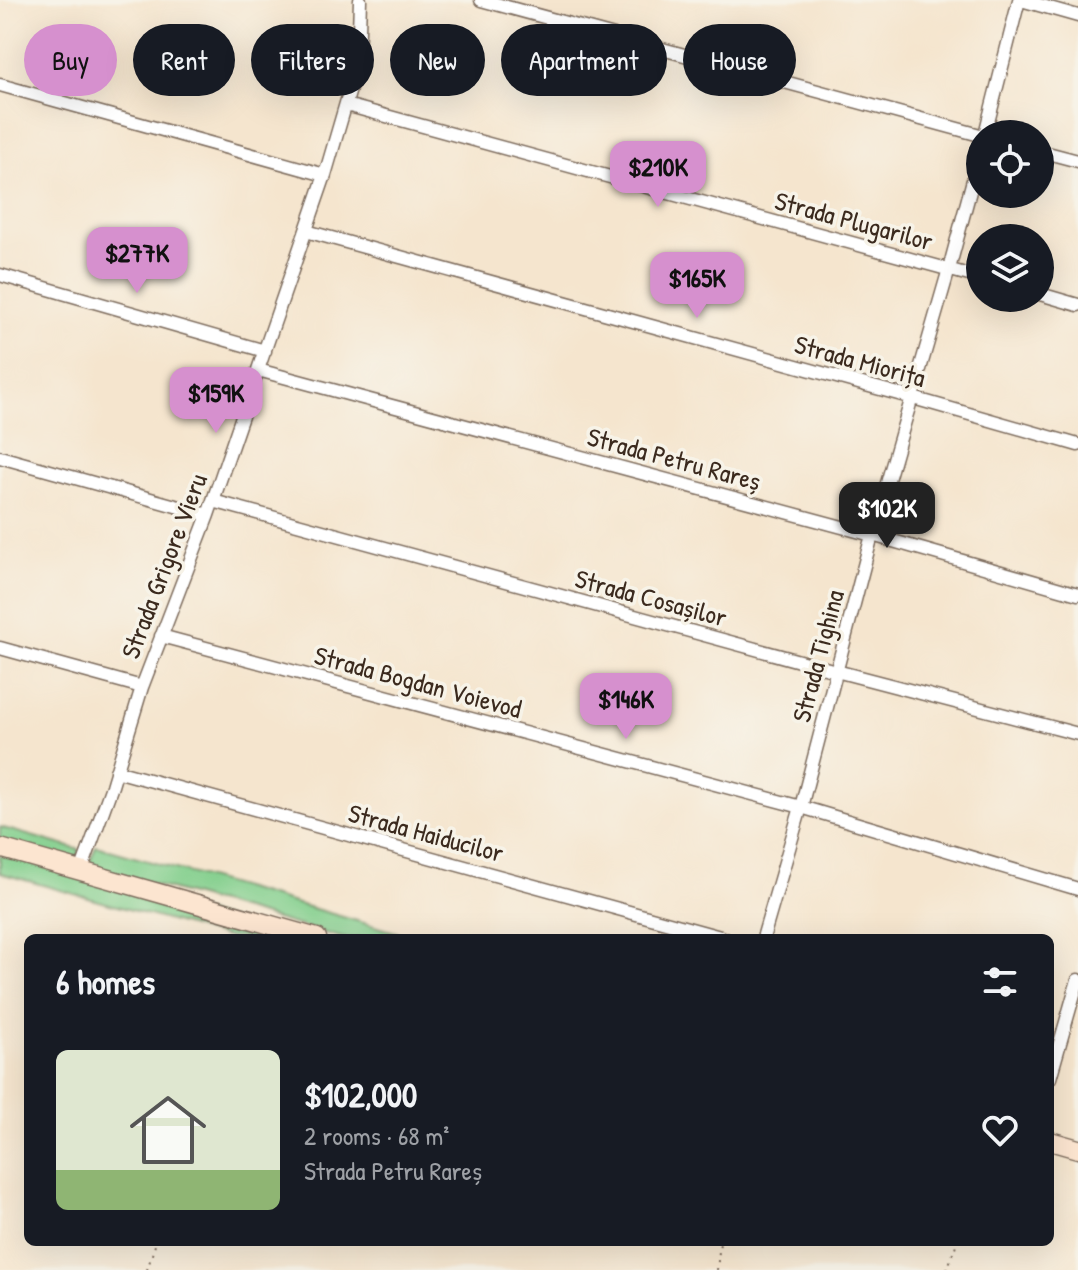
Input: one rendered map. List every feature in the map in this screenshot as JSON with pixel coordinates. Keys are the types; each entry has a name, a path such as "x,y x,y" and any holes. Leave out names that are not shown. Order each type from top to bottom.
{"street":[{"name":"Strada Grigore Vieru","path":"81,871 142,687 208,515 325,175 358,62 360,0"},
{"path":"481,0 966,129"},
{"path":"987,120 1020,0 1078,16"},
{"path":"0,85 325,175"},
{"name":"Strada Plugarilor","path":"346,105 966,274"},
{"path":"1054,155 1078,161"},
{"name":"Strada Tighina","path":"764,934 801,807 872,535 966,206"},
{"name":"Strada Miorița","path":"306,231 1078,445"},
{"path":"0,275 265,351"},
{"path":"1054,298 1078,305"},
{"name":"Strada Petru Rareș","path":"258,370 872,535 1078,594"},
{"path":"0,457 208,515"},
{"name":"Strada Cosașilor","path":"213,501 1078,734"},
{"name":"Strada Bogdan Voievod","path":"161,636 801,807 1078,889"},
{"path":"0,648 142,687"},
{"name":"Strada Haiducilor","path":"116,771 709,934"},
{"path":"0,848 303,934"},
{"path":"1054,1065 1078,980"},
{"path":"1054,1029 1064,1032"},
{"path":"1054,1142 1078,1149"}],"path":[{"path":"147,1270 155,1246"},
{"path":"717,1270 720,1246"},
{"path":"947,1270 956,1246"}],"green space":[{"path":"0,827 80,850 76,863 0,842"},
{"path":"96,846 402,934 329,934 88,866"},
{"path":"0,855 282,934 216,934 0,873"}]}
